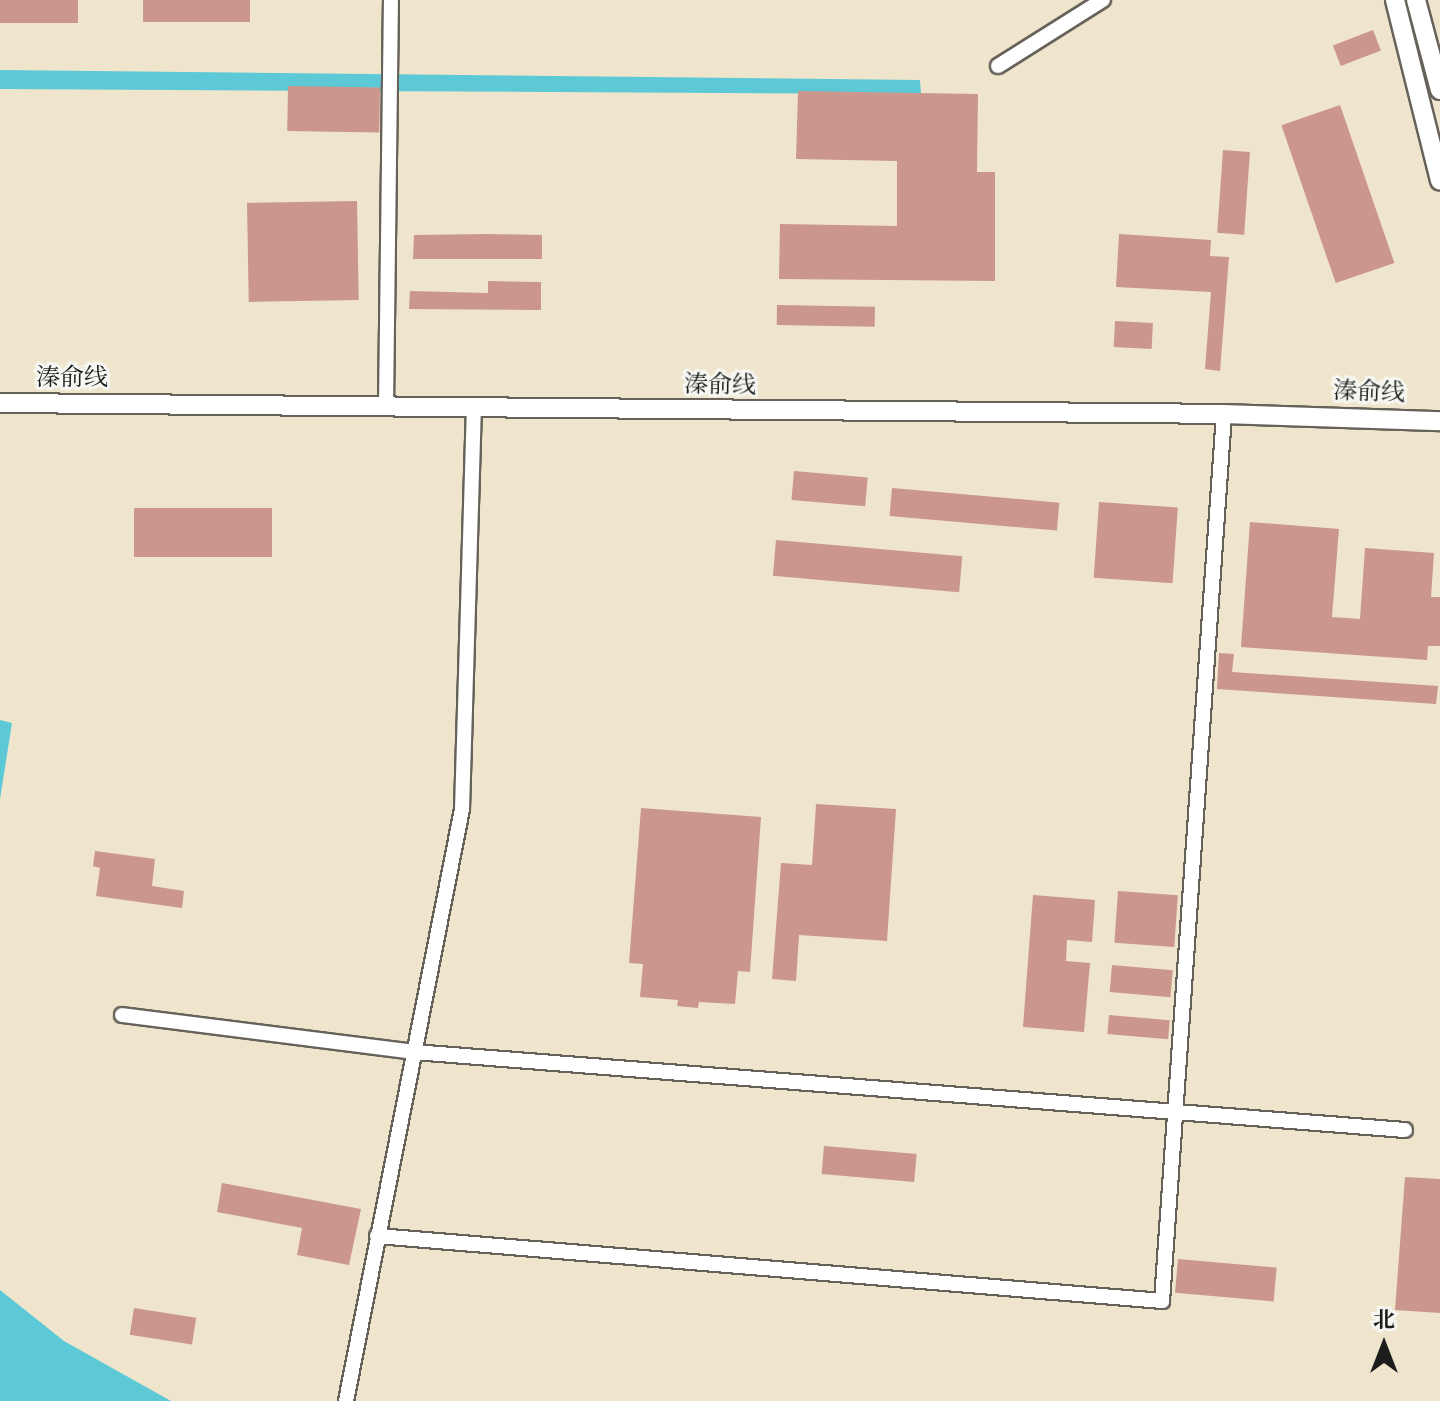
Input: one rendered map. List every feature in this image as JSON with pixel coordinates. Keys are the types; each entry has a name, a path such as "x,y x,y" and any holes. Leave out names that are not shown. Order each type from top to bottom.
{"main road":[{"path":"1395,0 1440,180"},
{"path":"1416,0 1440,90"},
{"name":"溱俞线","path":"0,403 1224,414 1440,421"}],"street":[{"path":"386,406 391,0"},
{"path":"998,66 1103,0"},
{"path":"346,1401 462,809 474,408"},
{"path":"377,1236 1162,1301 1224,414"},
{"path":"122,1015 414,1052 1405,1130"}],"water":[{"path":"0,70 920,80 921,94 0,89"},
{"path":"0,720 12,723 0,799"},
{"path":"0,1290 64,1341 171,1401 0,1401"}],"building":[{"path":"0,0 78,0 78,23 0,23"},
{"path":"143,0 250,0 250,22 143,22"},
{"path":"1373,30 1381,51 1341,66 1333,45"},
{"path":"288,86 380,88 379,133 287,131"},
{"path":"798,91 978,94 977,172 995,172 995,281 779,279 780,224 897,226 897,161 796,159"},
{"path":"1340,105 1394,263 1336,283 1281,125"},
{"path":"1223,150 1250,152 1244,235 1217,233"},
{"path":"357,201 359,300 249,302 247,203"},
{"path":"1119,234 1211,240 1210,256 1229,257 1220,371 1205,369 1211,292 1116,287"},
{"path":"414,235 542,235 542,259 413,259"},
{"path":"488,281 541,282 541,310 409,309 410,291 488,293"},
{"path":"777,305 875,307 875,327 777,325"},
{"path":"1115,321 1153,323 1152,349 1114,347"},
{"path":"794,471 868,477 865,506 791,500"},
{"path":"892,488 1059,503 1057,531 890,516"},
{"path":"1099,502 1178,508 1173,583 1094,578"},
{"path":"134,508 272,508 272,557 134,557"},
{"path":"1250,522 1339,529 1332,617 1360,619 1365,548 1434,553 1431,597 1440,597 1440,646 1428,646 1427,660 1241,647"},
{"path":"776,540 962,556 959,592 773,576"},
{"path":"1219,653 1234,654 1232,672 1438,686 1436,704 1217,689"},
{"path":"816,804 896,809 887,941 799,935 796,981 772,979 781,863 812,865"},
{"path":"641,808 761,817 750,972 738,971 735,1004 699,1002 698,1008 677,1006 678,1000 640,997 643,964 629,963"},
{"path":"95,851 155,859 152,886 184,891 182,908 96,896 100,868 93,866"},
{"path":"1118,891 1178,895 1174,947 1114,943"},
{"path":"1033,895 1095,900 1092,942 1067,940 1066,961 1090,963 1084,1032 1023,1027"},
{"path":"1112,965 1173,970 1170,997 1110,992"},
{"path":"1109,1015 1170,1020 1168,1039 1107,1034"},
{"path":"824,1146 917,1154 914,1182 822,1174"},
{"path":"1405,1177 1440,1179 1440,1313 1395,1310"},
{"path":"222,1183 361,1209 349,1265 297,1255 302,1228 217,1212"},
{"path":"1178,1259 1277,1268 1274,1301 1175,1293"},
{"path":"134,1308 196,1318 192,1345 130,1335"}]}
